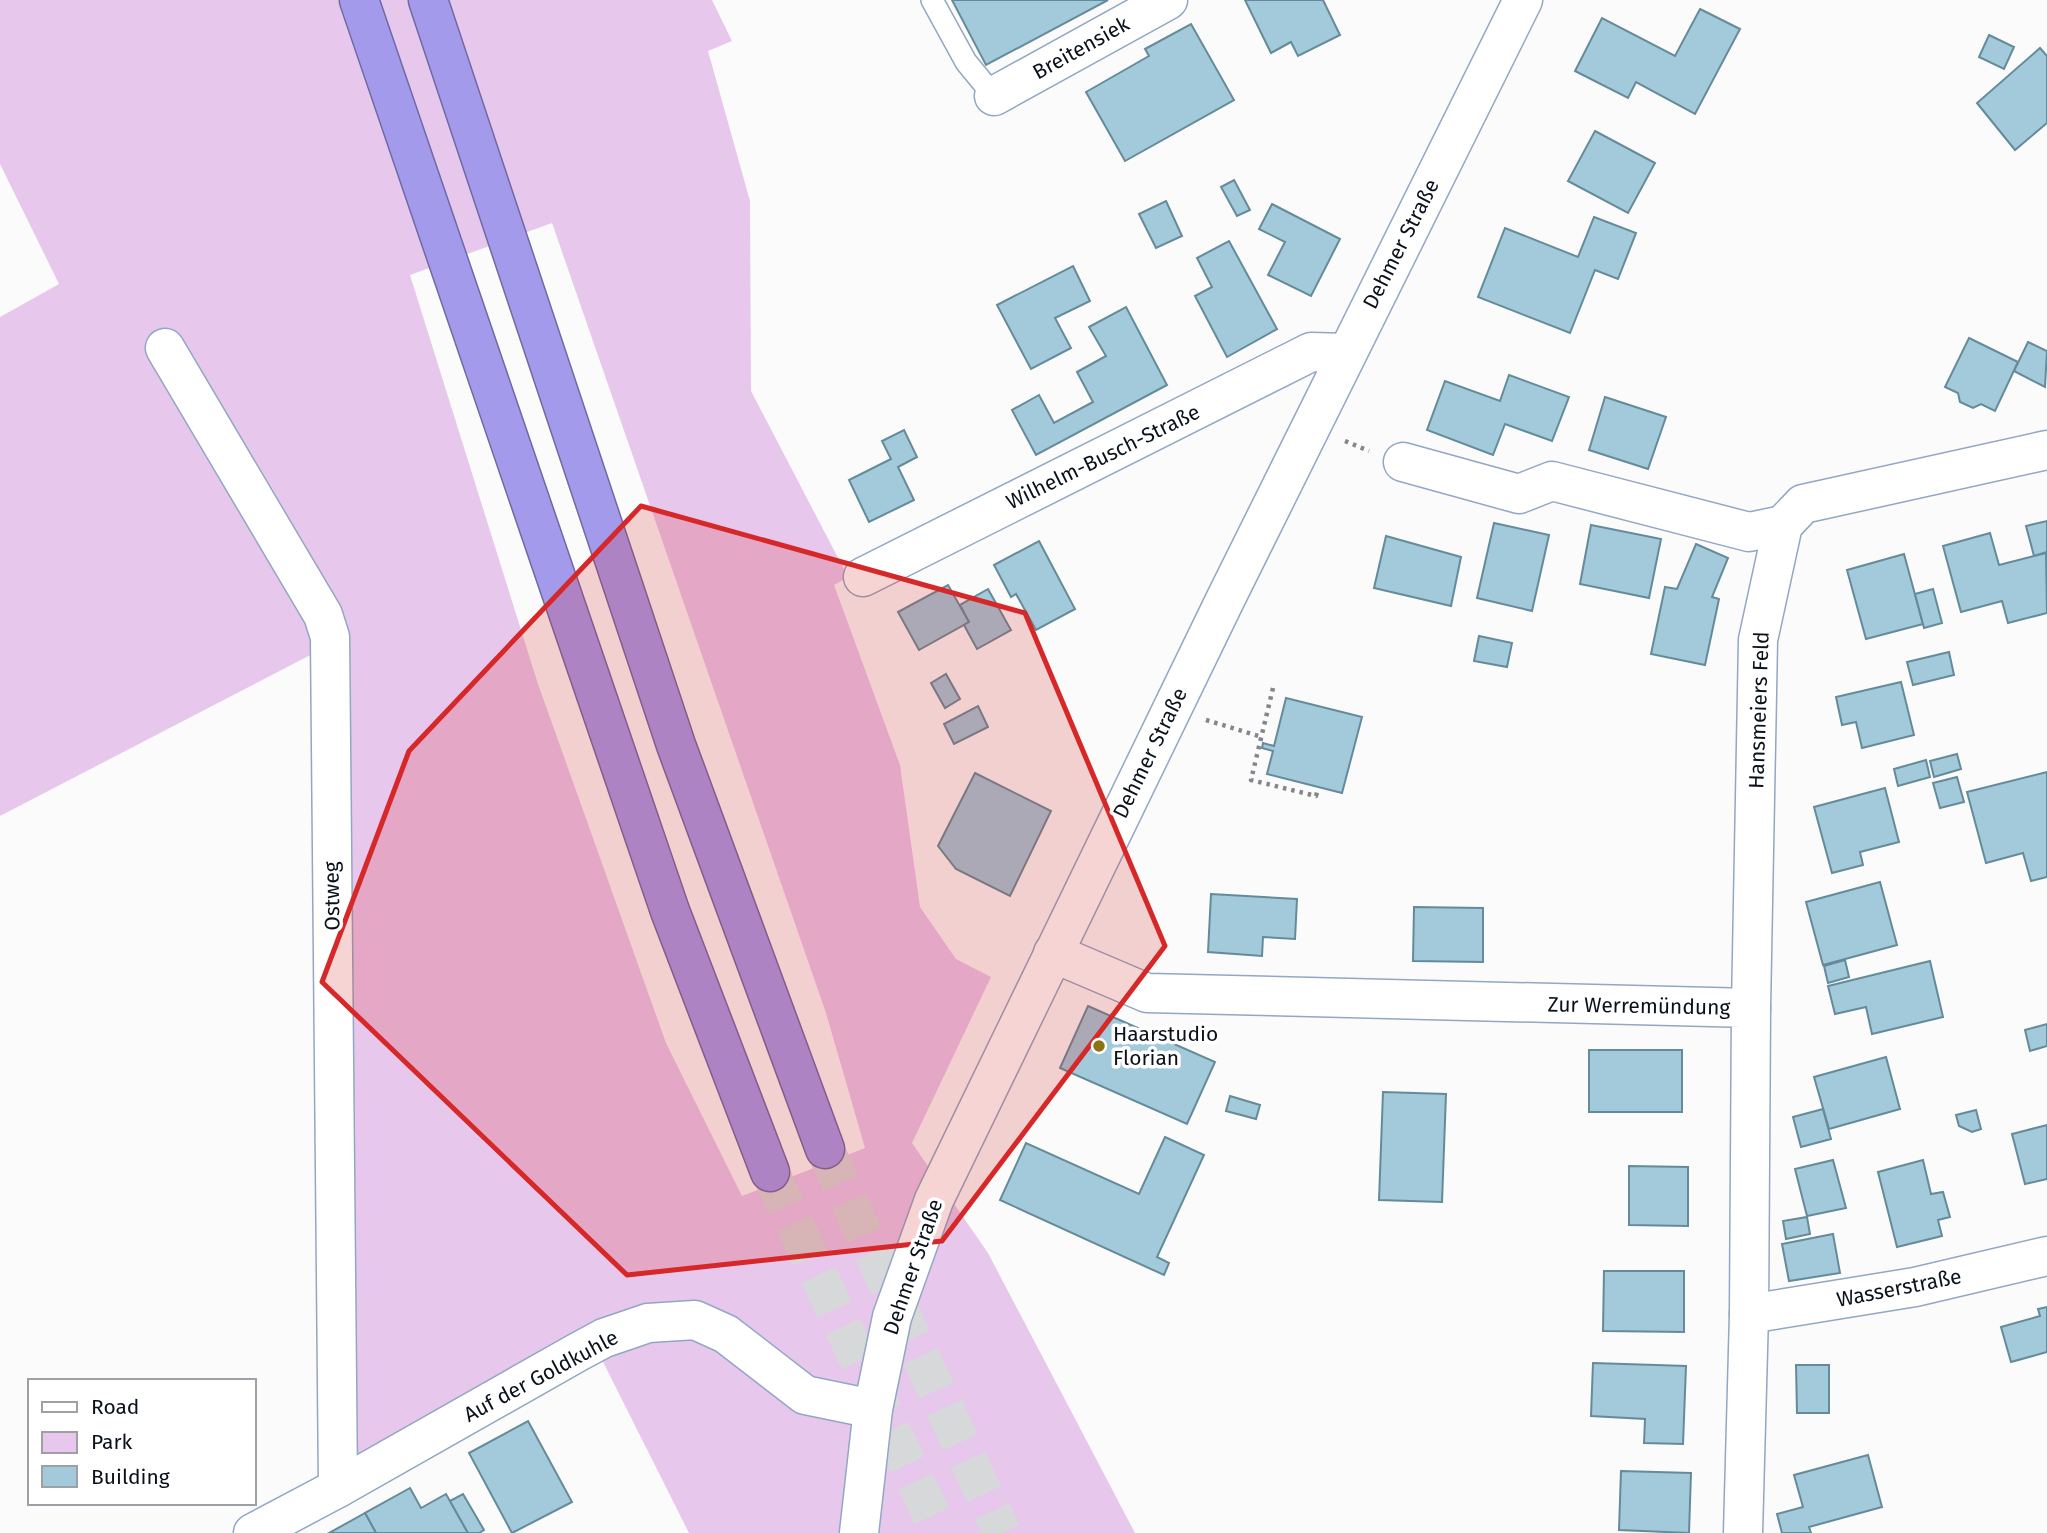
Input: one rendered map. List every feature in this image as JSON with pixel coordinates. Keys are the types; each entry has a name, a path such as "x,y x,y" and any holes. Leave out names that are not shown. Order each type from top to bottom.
{"highway":[{"path":"359,0 670,911 770,1171"},
{"path":"428,0 676,745 825,1149"}],"street":[{"name":"Breitensiek","path":"994,96 1168,0"},
{"name":"Dehmer Straße","path":"859,1533 873,1409 892,1317 934,1200 1523,0"},
{"name":"Ostweg","path":"165,348 323,615 330,637 338,1488"},
{"name":"Wilhelm-Busch-Straße","path":"863,577 1311,352 1347,354"},
{"path":"1403,462 1519,494 1552,481 1749,532 1783,526 1803,504 2047,450"},
{"name":"Hansmeiers Feld","path":"1751,1008 1758,640 1783,526"},
{"name":"Zur Werremündung","path":"1053,953 1147,993 1751,1008 1749,1314 1743,1533"},
{"name":"Wasserstraße","path":"1749,1314 1915,1287 2047,1256"},
{"name":"Auf der Goldkuhle","path":"253,1533 604,1338 648,1323 695,1320 726,1334 805,1395 873,1409"}],"lane":[{"path":"932,0 965,62 994,96"}],"path":[{"path":"1273,688 1251,780 1316,796 1318,789"},
{"path":"1205,720 1262,737"}],"highlighted area":[{"path":"641,506 1025,613 1165,946 942,1241 627,1275 322,982 409,751"}],"green space":[{"path":"0,0 712,0 732,41 708,51 750,201 751,391 848,577 834,585 900,765 920,907 956,959 991,977 912,1143 988,1253 1135,1533 689,1533 588,1332 326,1478 322,649 0,816 0,317 59,284 0,164","holes":["552,223 826,1013 865,1148 742,1196 666,1043 537,681 410,275"]}],"building":[{"path":"952,0 1108,0 986,65"},
{"path":"1245,0 1323,0 1340,35 1298,56 1291,42 1271,53"},
{"path":"1700,9 1740,29 1695,114 1636,82 1628,98 1575,71 1602,18 1675,56"},
{"path":"1191,24 1234,100 1125,161 1086,92 1149,56 1145,49"},
{"path":"1989,35 2014,47 2004,69 1979,57"},
{"path":"2040,48 2047,56 2047,123 2015,150 1977,103"},
{"path":"1595,131 1655,163 1628,213 1568,181"},
{"path":"1234,180 1250,210 1237,216 1221,187"},
{"path":"1166,201 1182,236 1156,248 1139,214"},
{"path":"1272,204 1340,239 1311,296 1268,275 1285,242 1259,229"},
{"path":"1594,217 1636,233 1618,279 1595,270 1570,333 1478,297 1505,228 1578,257"},
{"path":"1229,241 1277,329 1227,357 1195,296 1212,287 1197,258"},
{"path":"1073,266 1090,301 1055,318 1071,348 1031,369 997,305"},
{"path":"1126,307 1167,385 1036,455 1012,410 1039,395 1054,423 1093,402 1077,372 1106,356 1089,327"},
{"path":"1969,338 2018,362 1995,411 1981,404 1973,408 1960,402 1958,393 1945,387"},
{"path":"2028,342 2047,351 2045,387 2014,371"},
{"path":"1509,375 1569,397 1552,441 1505,424 1493,455 1427,430 1445,381 1500,401"},
{"path":"1605,397 1666,417 1648,469 1589,450"},
{"path":"904,430 917,457 898,467 914,500 869,522 849,480 891,459 882,441"},
{"path":"2047,521 2047,552 2034,556 2026,526"},
{"path":"1494,523 1549,535 1532,611 1477,598"},
{"path":"1591,525 1661,539 1649,598 1580,584"},
{"path":"1990,533 1999,565 2046,553 2047,613 2008,623 2002,601 1961,612 1943,546"},
{"path":"1386,536 1461,557 1451,606 1374,588"},
{"path":"1039,541 1075,609 1036,630 1016,594 1011,597 994,565"},
{"path":"1696,544 1728,558 1712,597 1719,599 1705,665 1651,654 1665,587 1677,589"},
{"path":"1904,554 1923,624 1866,639 1847,570"},
{"path":"948,585 969,622 919,650 898,612"},
{"path":"988,589 1011,630 977,649 964,625 969,622 960,605"},
{"path":"1933,589 1942,623 1924,628 1915,594"},
{"path":"1479,636 1512,643 1507,667 1474,661"},
{"path":"1949,652 1954,675 1913,685 1907,662"},
{"path":"946,674 960,699 945,708 931,683"},
{"path":"1901,682 1914,735 1862,748 1856,722 1842,725 1836,697"},
{"path":"1286,698 1362,717 1342,793 1267,774 1273,751 1262,748 1263,743 1274,746"},
{"path":"978,706 988,727 954,744 944,724"},
{"path":"1957,754 1961,769 1934,777 1930,761"},
{"path":"1926,760 1930,777 1898,786 1894,769"},
{"path":"2047,772 2047,877 2031,881 2023,853 1986,863 1967,792"},
{"path":"975,773 1051,811 1010,896 956,869 938,846"},
{"path":"1957,777 1964,802 1940,808 1933,783"},
{"path":"1885,788 1899,842 1860,852 1863,865 1832,873 1814,807"},
{"path":"1880,882 1897,945 1823,965 1806,902"},
{"path":"1211,894 1297,899 1295,939 1263,937 1262,956 1208,952"},
{"path":"1414,907 1483,908 1483,962 1413,961"},
{"path":"1845,960 1849,977 1828,983 1824,966"},
{"path":"1930,961 1943,1017 1872,1034 1866,1007 1835,1014 1828,986"},
{"path":"1088,1006 1215,1062 1187,1124 1060,1068"},
{"path":"2047,1024 2047,1046 2030,1051 2025,1030"},
{"path":"1589,1050 1682,1050 1682,1112 1589,1112"},
{"path":"1886,1057 1900,1109 1829,1129 1814,1077"},
{"path":"1383,1092 1446,1094 1442,1202 1379,1200"},
{"path":"1230,1096 1260,1105 1256,1119 1226,1111"},
{"path":"1823,1109 1831,1139 1801,1147 1793,1117"},
{"path":"1976,1110 1981,1129 1972,1132 1959,1126 1956,1115"},
{"path":"2047,1125 2047,1179 2025,1184 2012,1134"},
{"path":"1165,1137 1204,1155 1157,1257 1169,1263 1164,1275 1000,1200 1026,1143 1139,1194"},
{"path":"1833,1160 1846,1208 1807,1216 1795,1169"},
{"path":"1923,1160 1931,1194 1943,1192 1950,1217 1938,1220 1942,1236 1897,1247 1878,1172"},
{"path":"1629,1166 1688,1167 1688,1226 1629,1225"},
{"path":"1807,1217 1810,1234 1786,1239 1783,1221"},
{"path":"1833,1234 1840,1273 1789,1281 1782,1244"},
{"path":"1604,1271 1684,1271 1684,1332 1603,1331"},
{"path":"2047,1307 2047,1352 2011,1362 2001,1327 2040,1316 2038,1309"},
{"path":"1593,1363 1686,1366 1683,1444 1644,1443 1645,1419 1591,1416"},
{"path":"1796,1365 1829,1365 1829,1413 1797,1413"},
{"path":"528,1421 572,1502 512,1533 469,1453"},
{"path":"1868,1455 1882,1507 1809,1527 1811,1533 1782,1533 1777,1514 1803,1507 1794,1475"},
{"path":"1621,1471 1691,1473 1689,1533 1619,1530"},
{"path":"410,1488 421,1508 446,1494 468,1533 376,1533 365,1513"},
{"path":"463,1494 484,1530 479,1533 468,1533 450,1501"},
{"path":"365,1513 376,1533 329,1533"}],"tunnel":[{"path":"825,1149 1002,1533"},
{"path":"770,1172 940,1533"}],"place":[{"name":"Haarstudio Florian","path":"1099,1046"}]}
